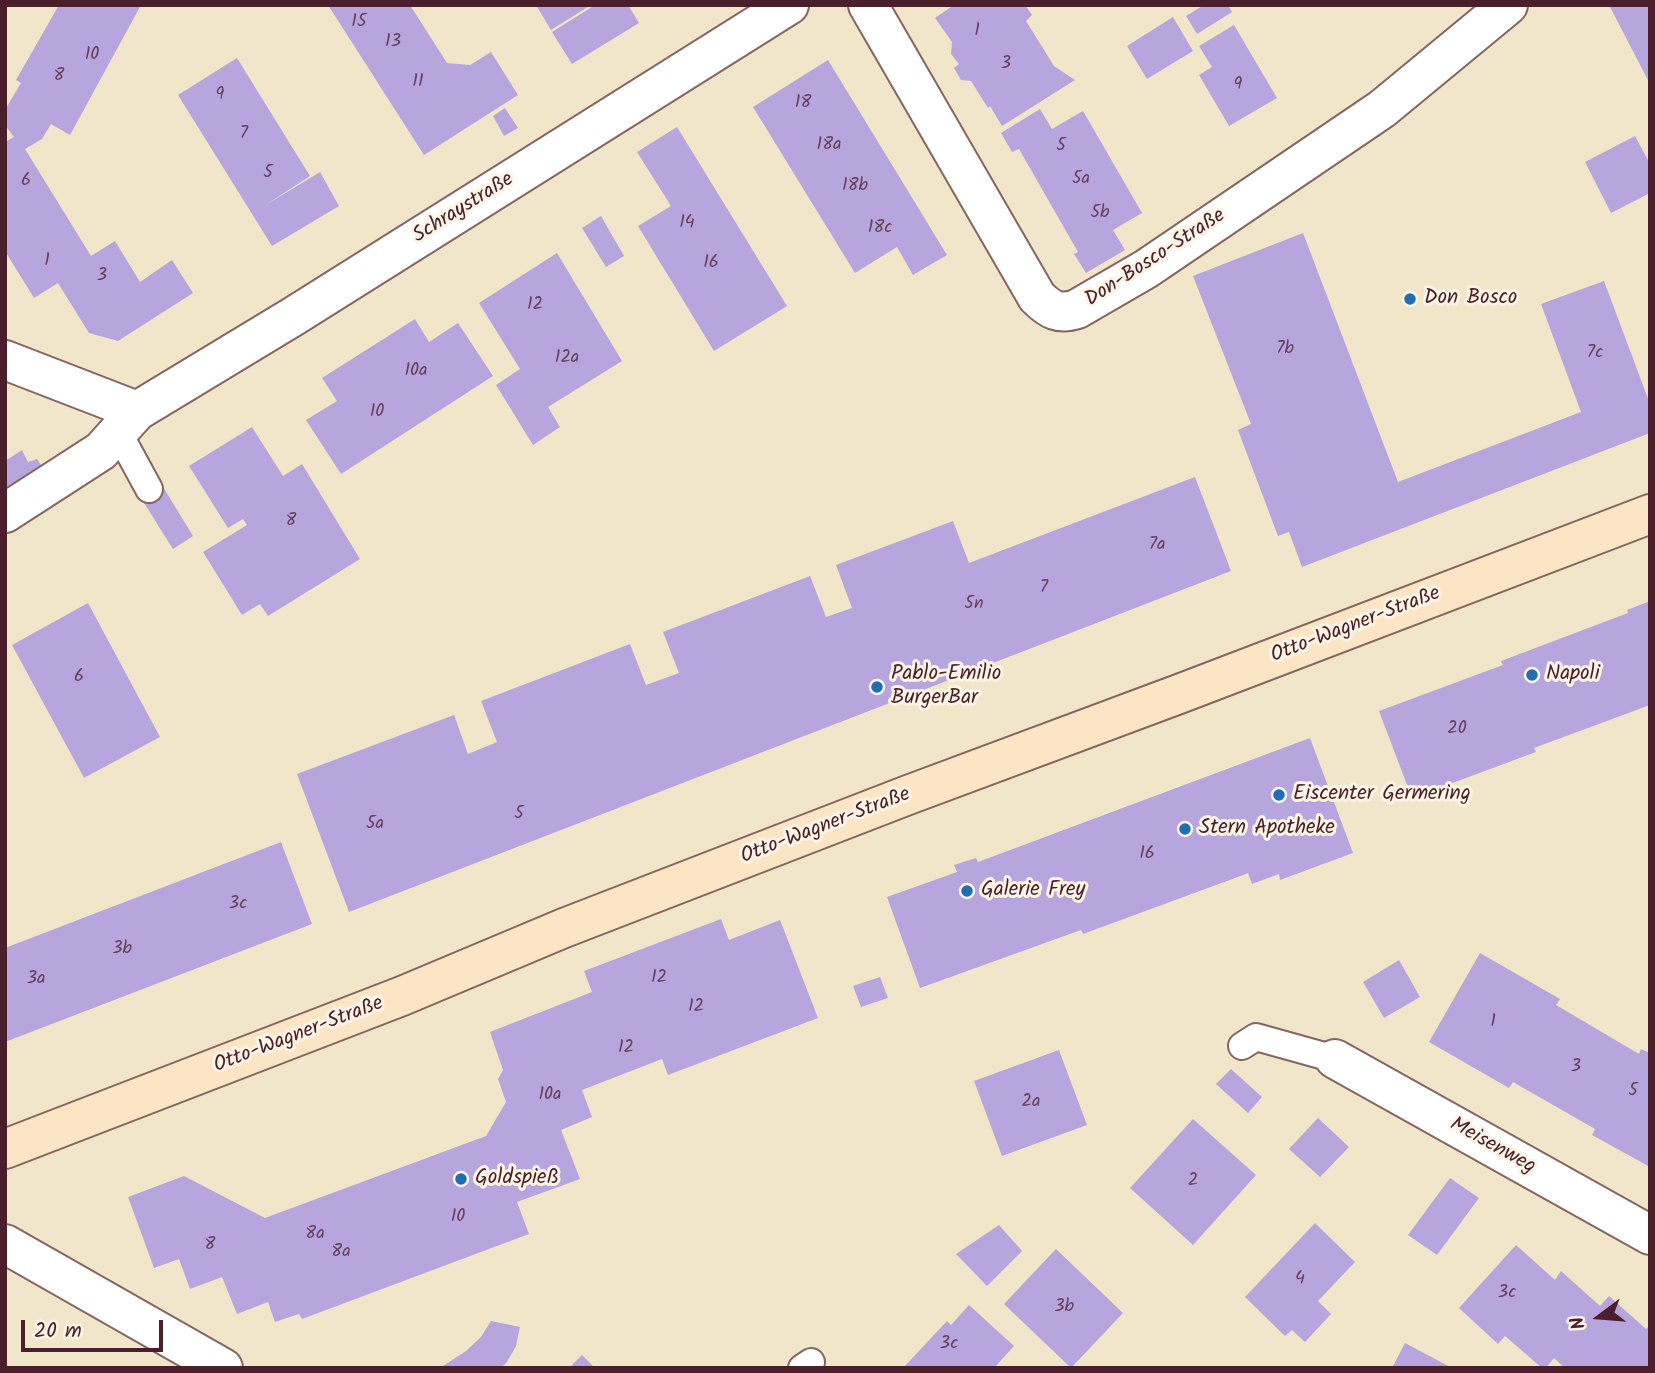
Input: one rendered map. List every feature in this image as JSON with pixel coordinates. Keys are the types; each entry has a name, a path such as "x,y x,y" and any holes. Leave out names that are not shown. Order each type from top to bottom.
{"street":[{"name":"Schraystraße","path":"5,513 101,451 123,427 305,308 789,5"},
{"name":"Don-Bosco-Straße","path":"868,5 1037,297 1055,312 1067,312 1077,309 1146,269 1382,108 1508,5"},
{"path":"5,360 123,427"},
{"name":"Otto-Wagner-Straße","path":"5,1149 402,996 601,914 908,795 1650,514"},
{"name":"Meisenweg","path":"1335,1059 1650,1235"},
{"path":"5,1244 223,1368"}],"lane":[{"path":"123,427 149,489"},
{"path":"1242,1046 1256,1037 1335,1059"}],"building":[{"path":"59,5 141,5 70,135 51,124 42,139 25,149 91,256 115,241 140,282 172,260 193,293 118,341 89,333 58,283 34,298 5,251 5,142 14,137 5,125 5,110 21,83 16,80"},
{"path":"328,5 410,5 447,63 470,65 491,52 518,95 424,155"},
{"path":"536,5 591,5 551,30"},
{"path":"595,5 628,5 639,23 572,64 552,32"},
{"path":"954,5 1025,5 1032,15 1026,21 1054,66 1075,80 1002,126 971,81 961,80 954,68 959,64 951,54 952,42 935,18"},
{"path":"1204,5 1228,5 1232,12 1197,34 1186,16"},
{"path":"1609,5 1650,5 1650,84"},
{"path":"1173,17 1193,51 1147,79 1127,46"},
{"path":"1234,25 1277,98 1229,126 1199,75 1212,67 1199,46"},
{"path":"237,58 310,176 264,206 320,172 339,206 272,246 178,95"},
{"path":"828,60 947,255 913,275 897,247 855,273 753,107"},
{"path":"505,108 518,128 504,136 493,116"},
{"path":"1040,109 1052,129 1083,111 1142,213 1113,230 1125,250 1086,273 1074,254 1078,252 1019,149 1012,152 1001,133"},
{"path":"677,127 787,306 714,351 638,226 671,206 637,152"},
{"path":"1635,136 1650,164 1650,193 1611,213 1585,162"},
{"path":"601,216 624,256 606,267 582,228"},
{"path":"1303,233 1398,482 1581,412 1541,304 1604,281 1650,404 1650,433 1302,567 1289,532 1278,536 1238,430 1251,424 1193,276"},
{"path":"557,253 622,361 548,407 560,427 533,445 496,385 520,369 479,303"},
{"path":"415,319 429,342 458,323 493,376 341,474 306,420 337,401 322,378"},
{"path":"252,427 283,476 302,464 360,559 268,616 260,604 242,615 203,552 247,525 243,519 228,528 189,466"},
{"path":"22,450 28,462 37,459 44,470 5,494 5,461"},
{"path":"1195,477 1231,571 349,912 297,774 454,715 468,754 497,742 481,701 630,644 646,685 679,673 663,632 810,576 826,617 852,608 836,565 953,521 969,563"},
{"path":"160,482 193,536 173,549 139,495"},
{"path":"1650,601 1650,705 1534,748 1536,752 1412,798 1379,711 1503,665 1501,661 1628,613 1627,610"},
{"path":"88,603 160,737 84,778 12,645"},
{"path":"1310,738 1353,853 1280,880 1279,874 1252,884 1248,873 1083,934 1081,930 920,988 887,897 957,872 954,865 976,858 978,862"},
{"path":"281,842 312,924 5,1042 5,948"},
{"path":"721,919 729,940 780,920 818,1018 668,1075 662,1059 582,1090 592,1117 561,1130 580,1179 517,1202 529,1234 302,1319 299,1314 275,1322 268,1302 237,1314 222,1277 190,1289 179,1259 154,1268 128,1197 184,1176 265,1218 486,1136 506,1102 498,1079 503,1070 490,1032 592,992 584,971"},
{"path":"1480,953 1560,999 1556,1005 1639,1054 1641,1049 1650,1053 1650,1167 1592,1135 1595,1129 1513,1082 1509,1088 1429,1042"},
{"path":"1399,960 1420,997 1384,1018 1363,982"},
{"path":"880,977 888,998 861,1007 853,986"},
{"path":"1059,1050 1087,1125 1002,1156 974,1081"},
{"path":"1231,1069 1262,1097 1248,1113 1216,1084"},
{"path":"1318,1118 1349,1147 1320,1177 1289,1149"},
{"path":"1193,1119 1256,1175 1193,1245 1130,1188"},
{"path":"1450,1178 1479,1198 1437,1255 1408,1235"},
{"path":"1315,1223 1355,1262 1318,1301 1331,1314 1305,1342 1292,1330 1285,1336 1245,1297"},
{"path":"999,1225 1022,1251 987,1286 956,1254"},
{"path":"1516,1245 1555,1280 1561,1271 1600,1306 1609,1296 1646,1329 1650,1325 1650,1368 1565,1368 1554,1358 1546,1368 1542,1368 1505,1336 1498,1344 1459,1308"},
{"path":"1056,1249 1123,1313 1071,1368 1004,1304"},
{"path":"969,1305 1014,1346 994,1368 903,1368 947,1321 951,1325"},
{"path":"491,1321 520,1327 516,1346 501,1368 440,1368 466,1351 481,1337"},
{"path":"1405,1343 1452,1368 1392,1368"},
{"path":"582,1355 595,1368 569,1368"}],"place":[{"name":"Don Bosco","path":"1410,299"},
{"name":"Napoli","path":"1532,675"},
{"name":"Pablo-Emilio BurgerBar","path":"877,687"},
{"name":"Eiscenter Germering","path":"1279,795"},
{"name":"Stern Apotheke","path":"1185,829"},
{"name":"Galerie Frey","path":"967,891"},
{"name":"Goldspieß","path":"461,1179"}]}
